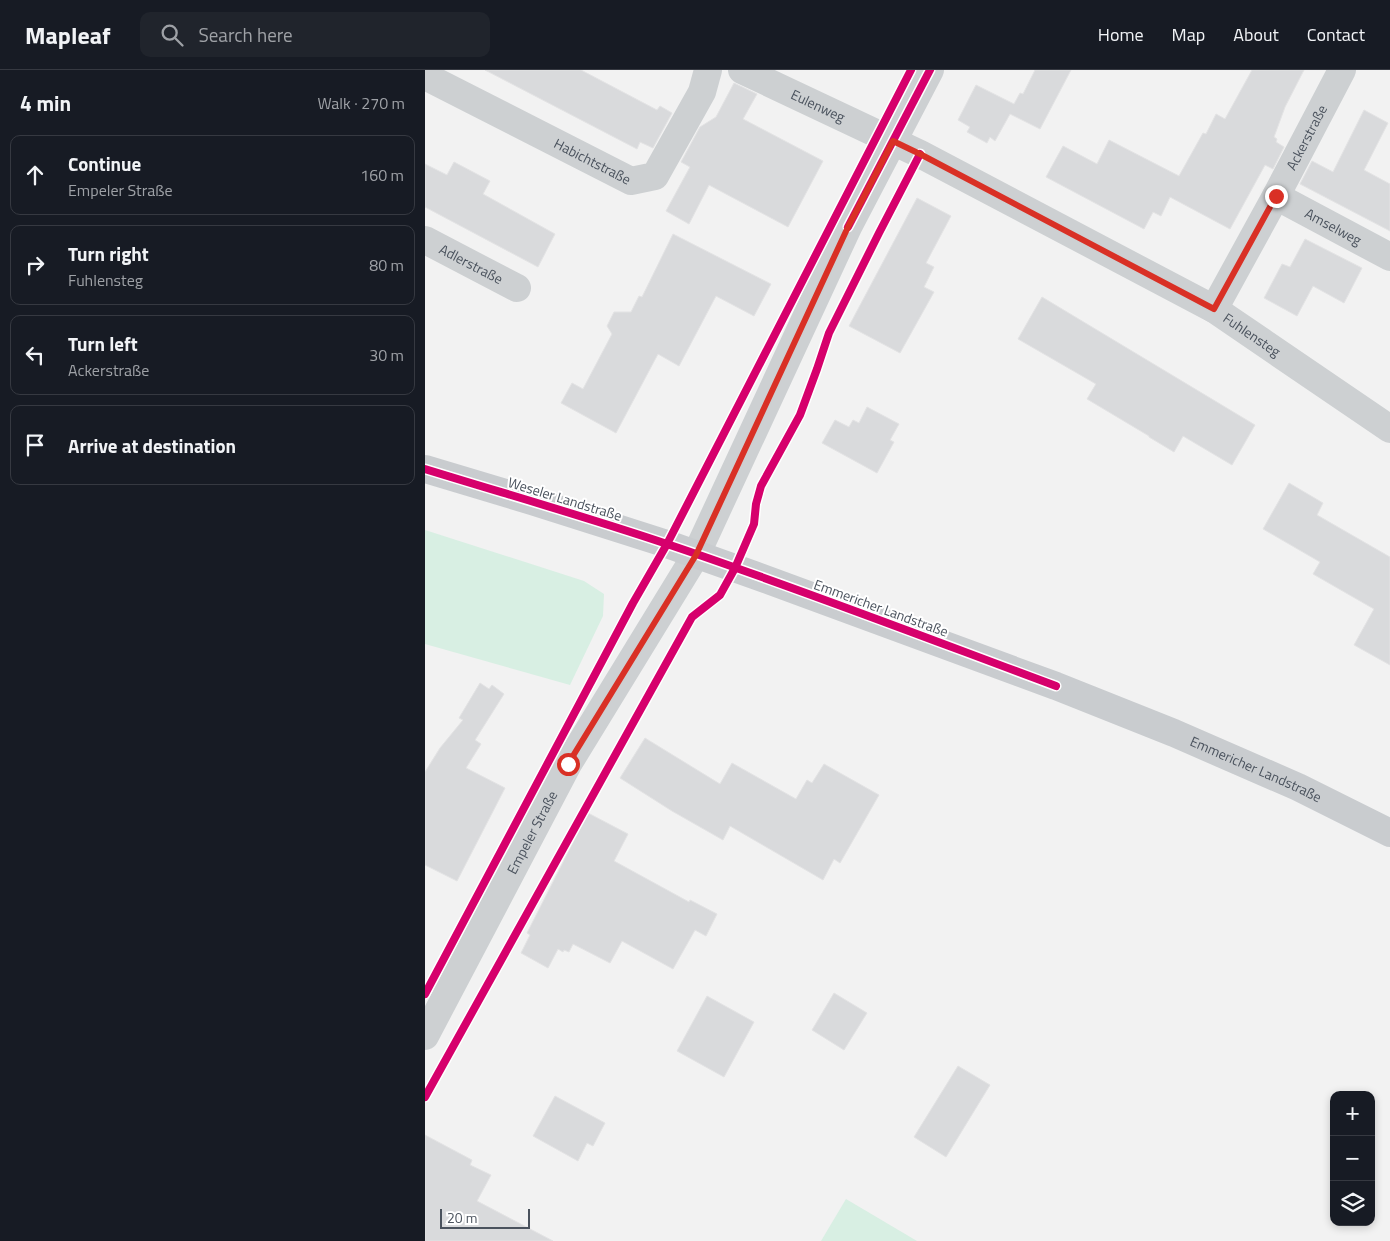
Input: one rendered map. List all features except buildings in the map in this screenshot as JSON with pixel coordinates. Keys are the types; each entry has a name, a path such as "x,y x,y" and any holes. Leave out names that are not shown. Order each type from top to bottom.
{"main road":[{"name":"Weseler Landstraße","path":"425,470 559,510 696,555"},
{"name":"Emmericher Landstraße","path":"696,555 1057,686 1298,786 1390,834"}],"street":[{"name":"Habichtstraße","path":"425,76 631,181 655,176 702,92 709,70"},
{"name":"Eulenweg","path":"742,70 893,141"},
{"name":"Empeler Straße","path":"425,1036 568,764 696,555 848,227 930,70"},
{"name":"Ackerstraße","path":"1214,309 1342,70"},
{"name":"Fuhlensteg","path":"893,141 1214,309 1390,429"},
{"name":"Amselweg","path":"1276,196 1390,257"},
{"name":"Adlerstraße","path":"425,240 517,288"}],"green space":[{"path":"425,530 584,581 604,594 603,616 570,685 425,644"},
{"path":"846,1199 917,1241 821,1241"}],"cycle path":[{"path":"425,994 633,603 667,544 911,70"},
{"path":"848,227 930,70"},
{"path":"425,1097 692,617 720,595 735,568 754,524 756,504 761,486 800,415 829,333 920,154"},
{"path":"425,469 667,544 1056,686"}],"route":[{"path":"568,764 696,555 848,227 893,141 1214,309 1276,196"}]}
